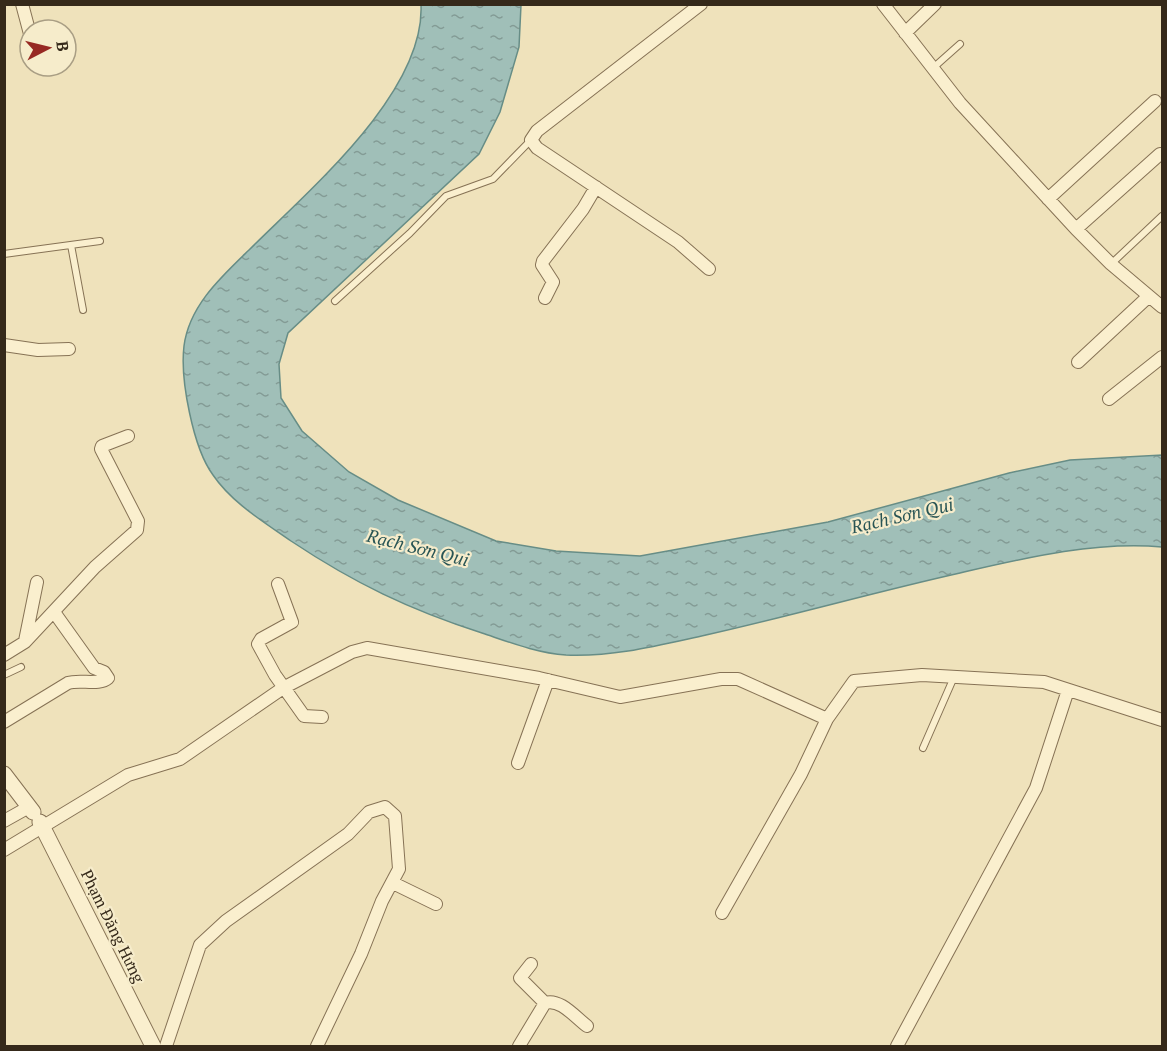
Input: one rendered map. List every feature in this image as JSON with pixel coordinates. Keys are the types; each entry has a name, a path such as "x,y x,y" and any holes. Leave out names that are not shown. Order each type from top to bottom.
{"street":[{"path":"701,4 537,130 531,140 537,148 678,242 709,269"},
{"path":"883,4 960,103 1048,199 1111,264 1162,307"},
{"path":"905,33 935,4"},
{"path":"1048,199 1155,101"},
{"path":"1076,229 1160,154"},
{"path":"545,298 553,282 542,265 543,261 583,209 596,187"},
{"path":"1078,362 1149,296"},
{"path":"4,345 38,350 69,349"},
{"path":"1109,399 1162,357"},
{"path":"4,655 25,642 139,525 101,449 102,446 128,436"},
{"path":"25,642 37,582"},
{"path":"278,584 292,622 261,639 258,644 280,682 304,716 322,717"},
{"path":"4,722 68,683 78,680 101,682 108,678 105,672 94,668 54,612"},
{"path":"4,821 36,817 128,775 180,759 280,682 367,648 548,680 620,697 730,678 827,719"},
{"path":"722,913 801,774 827,719 854,681 922,675 1044,682 1162,720"},
{"path":"518,763 548,680"},
{"path":"897,1047 1036,788 1068,690"},
{"name":"Phạm Đăng Hưng","path":"7,782 36,817 153,1047"},
{"path":"166,1047 200,945 226,921 348,834 369,812 385,807 395,816 400,861 393,884 382,901 361,954 318,1047"},
{"path":"4,850 36,817"},
{"path":"393,884 436,904"},
{"path":"531,964 520,978 545,1004 559,1004 587,1026"},
{"path":"519,1047 545,1004"}],"lane":[{"path":"933,68 960,44"},
{"path":"335,301 410,234 446,196 493,178 531,140"},
{"path":"1111,264 1162,216"},
{"path":"4,254 100,241"},
{"path":"71,245 83,310"},
{"path":"4,675 21,667"},
{"path":"923,748 954,677"}],"water":[{"name":"Rạch Sơn Qui","path":"421,5 521,5 519,47 500,112 479,154 288,333 279,364 281,398 302,431 349,472 398,500 496,541 556,551 640,556 828,522 1009,473 1070,460 1162,455 1162,547 1111,546 1060,552 928,580 738,628 654,646 602,654 566,655 544,652 513,643 407,605 337,570 259,519 221,485 199,448 184,376 183,360 187,331 199,305 217,282 330,170 384,106 404,72 417,38"}]}
